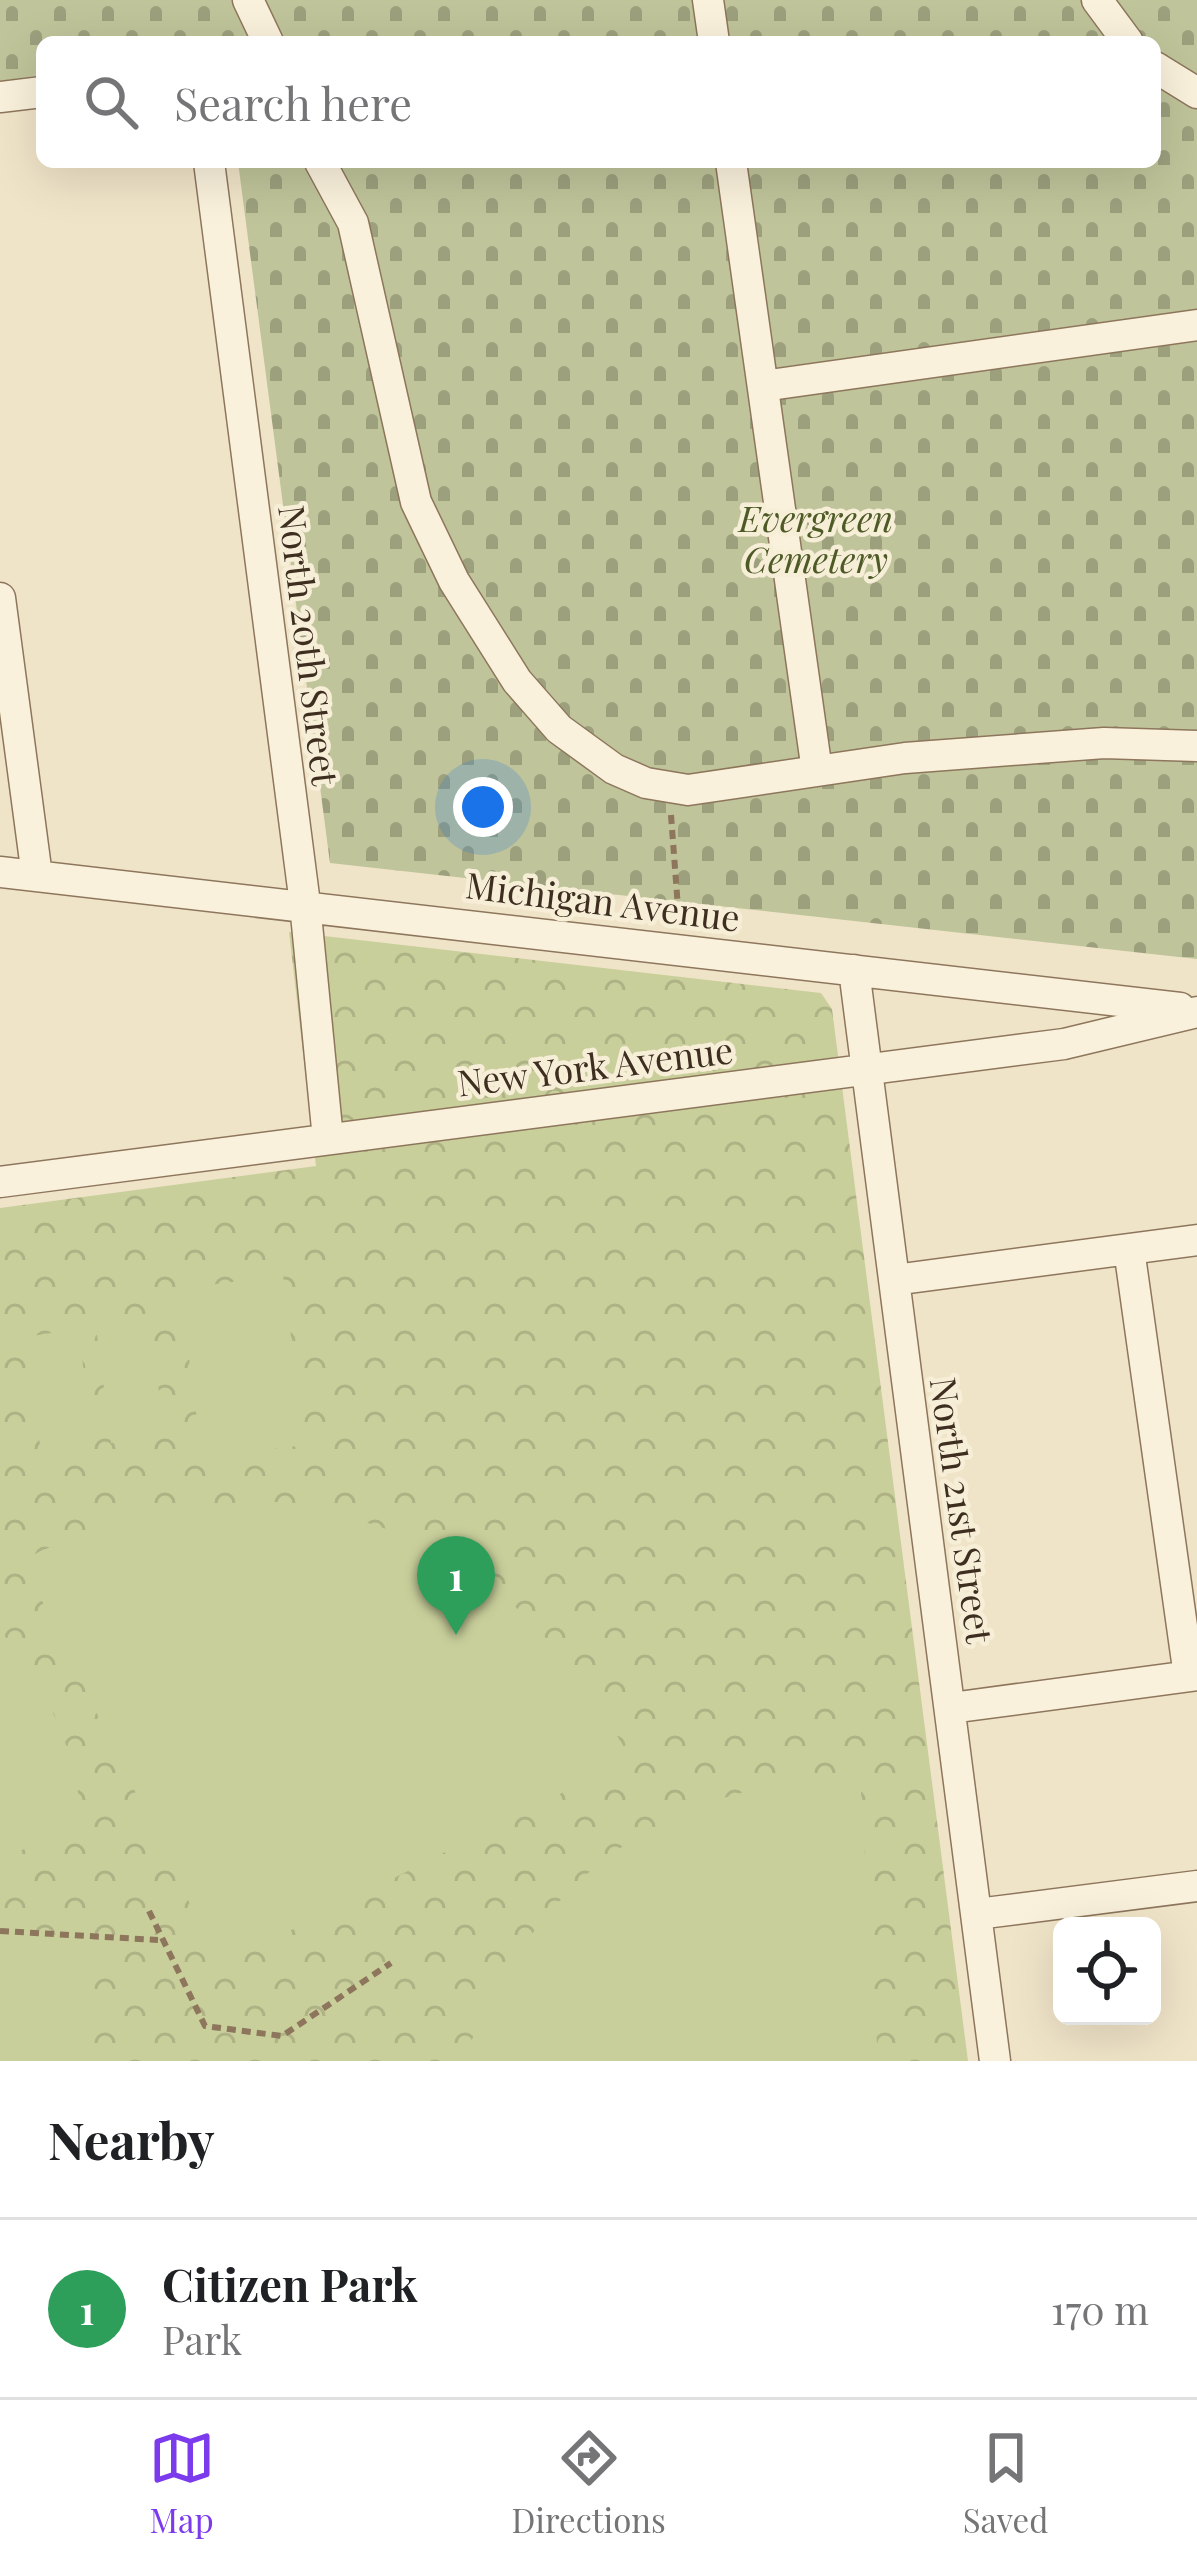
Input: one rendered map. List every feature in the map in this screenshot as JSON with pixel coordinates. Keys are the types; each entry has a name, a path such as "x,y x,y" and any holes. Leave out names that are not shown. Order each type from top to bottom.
{"street":[{"path":"248,0 265,36"},
{"path":"708,0 713,36"},
{"path":"1097,0 1123,36"},
{"path":"1161,71 1197,93"},
{"path":"0,97 36,93"},
{"name":"North 20th Street","path":"210,168 305,904 328,1139"},
{"path":"323,168 353,224 416,502 454,581 517,681 559,729 614,769 668,789 1104,743 1197,746"},
{"path":"732,168 817,771"},
{"path":"763,386 1197,325"},
{"path":"0,598 37,876"},
{"name":"Michigan Avenue","path":"0,872 1197,1011"},
{"name":"North 21st Street","path":"854,970 995,2061"},
{"name":"New York Avenue","path":"0,1182 1064,1044 1197,1011"},
{"path":"893,1280 1197,1240"},
{"path":"950,1708 1193,1676 1129,1249"},
{"path":"977,1915 1197,1886"}],"path":[{"path":"668,789 678,908"},
{"path":"149,1911 205,2026 282,2036 391,1963"},
{"path":"0,1931 160,1940"}],"green space":[{"name":"Evergreen Cemetery","path":"0,0 1197,0 1197,959 330,863 239,168 1161,168 1161,36 36,36 36,76 0,81"},
{"path":"289,932 821,993 832,1009 968,2061 0,2061 0,1208 316,1166"},
{"path":"283,1275 305,1445 202,1458 180,1289"},
{"path":"149,1320 165,1435 111,1443 96,1327"},
{"path":"78,1329 94,1445 41,1452 25,1337"},
{"path":"278,1502 397,1533 445,1555 487,1583 561,1657 631,1758 246,1953 211,1947 22,1560 147,1515 210,1505"},
{"path":"0,1630 58,1723 74,1773 82,1828 0,1858"},
{"path":"860,1775 878,2061 463,2061 493,1996 528,1940 568,1892 614,1853 666,1821 724,1798 789,1783"},
{"path":"4,1939 90,1943 94,2061 0,2061"}],"place":[{"name":"Citizen Park","path":"456,1635"}]}
